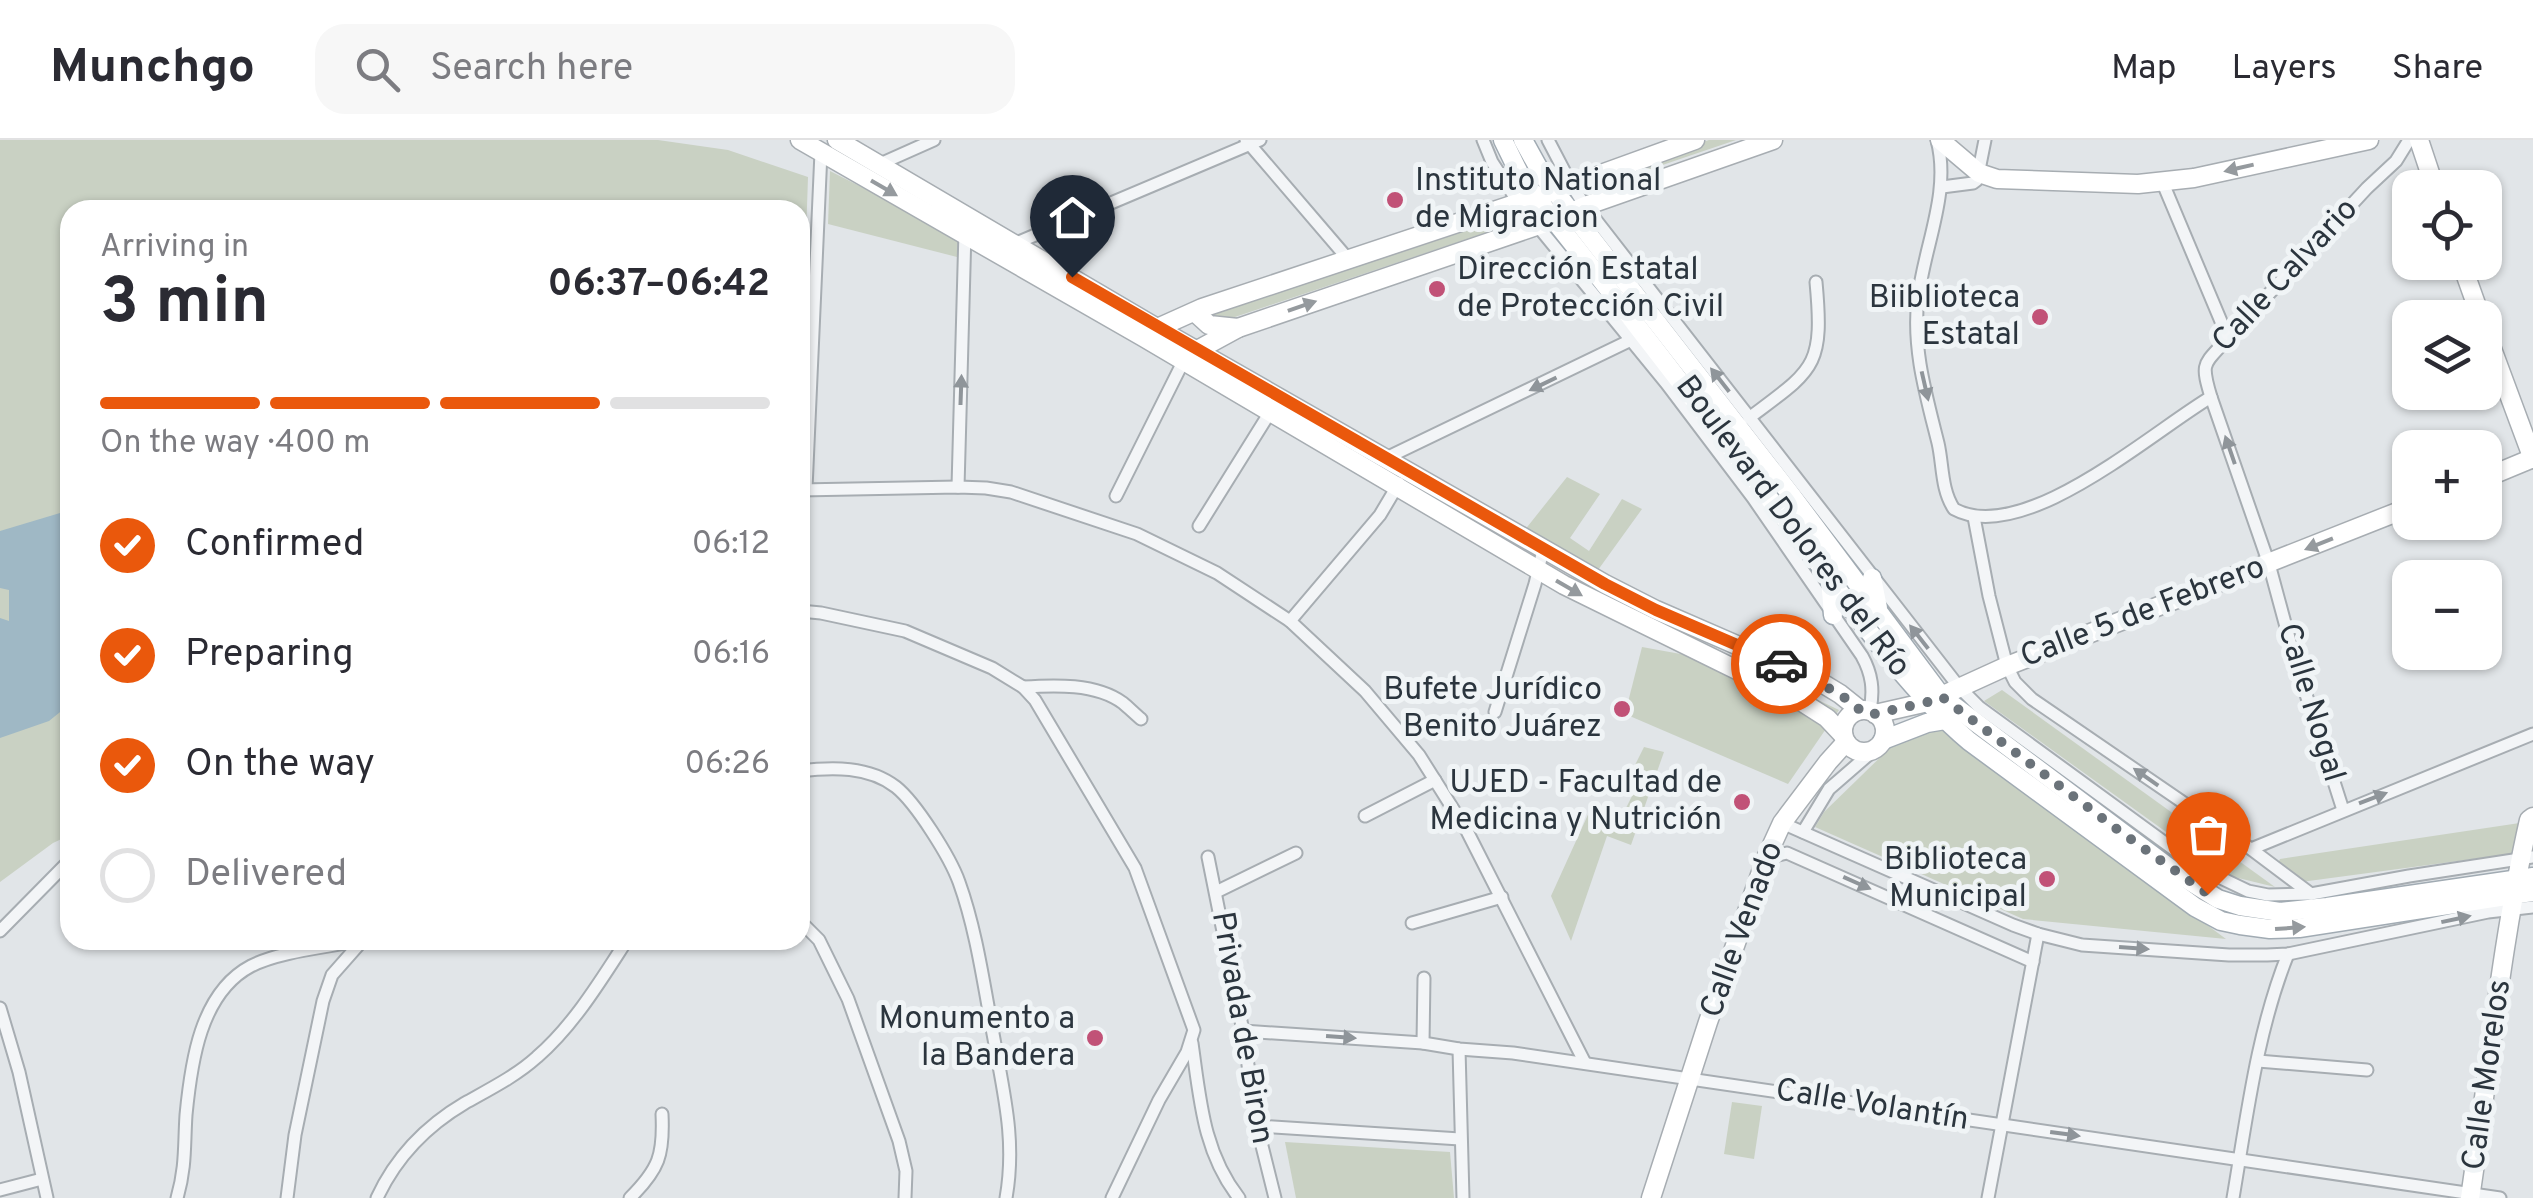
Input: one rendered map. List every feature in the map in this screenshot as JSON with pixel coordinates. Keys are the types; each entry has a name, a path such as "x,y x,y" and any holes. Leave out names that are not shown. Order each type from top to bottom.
{"main road":[{"path":"800,140 966,225 1014,244 1150,332"},
{"name":"Boulevard Dolores del Río","path":"1503,140 1526,199 1670,368 1848,604 1943,696 2158,860 2218,899 2261,910 2522,890"},
{"name":"Boulevard Dolores del Río","path":"1522,140 1542,176 1562,188 1579,209 1943,696 1944,720 2036,791 2166,887 2220,920 2270,930 2299,928 2522,890"},
{"path":"1150,332 1200,311 1694,140"},
{"path":"1189,351 1238,328 1773,140"},
{"path":"1939,140 1979,172 2006,180 2138,184 2222,172 2369,140"},
{"path":"2419,140 2429,170"},
{"path":"820,152 843,144 880,164 966,225 1000,257 1189,351 1365,468 1401,480 1540,559 1817,680 1884,725 1885,741"},
{"path":"1200,311 1209,325 1238,328"},
{"path":"1189,351 1200,311"},
{"path":"2502,376 2533,459 2502,471"},
{"path":"1274,404 1385,459 1401,480"},
{"name":"Calle 5 de Febrero","path":"1869,712 1943,696 2007,666 2392,515"},
{"path":"1540,559 1603,606 1802,702 1828,718 1858,752 1927,723 1944,720"},
{"path":"1830,578 1833,615"},
{"path":"1872,578 1879,613"},
{"path":"1885,741 1943,696"},
{"path":"1845,738 1850,716 1869,712"},
{"name":"Calle Venado","path":"1651,1198 1766,858 1782,823 1845,738"},
{"name":"Calle Morelos","path":"2470,1196 2530,826"}],"street":[{"path":"880,164 934,140"},
{"path":"1483,140 1492,162 1526,199"},
{"path":"1548,140 1562,188"},
{"path":"1939,140 1942,187 1918,298 1918,358 1947,495 1954,509 1974,516 2007,666 2015,682 2032,699 2310,894"},
{"path":"1942,187 1977,180 1984,140"},
{"name":"Calle Calvario","path":"2204,369 2228,338 2396,161 2409,140"},
{"path":"1014,244 1252,141 1348,259"},
{"path":"810,351 820,152"},
{"path":"2162,181 2228,338"},
{"path":"1579,209 1807,490 1872,578 1943,696 1979,707 2198,867 2248,891 2268,895 2310,894 2526,858"},
{"path":"1546,222 1753,498 1870,671 1873,696 1869,712"},
{"path":"958,487 966,225"},
{"path":"1749,418 1802,378 1812,360 1818,333 1816,282"},
{"path":"1365,468 1631,340"},
{"path":"1116,496 1189,351"},
{"name":"Calle Nogal","path":"2204,369 2344,810"},
{"name":"Calle Calvario","path":"1974,516 2012,513 2070,489 2211,397"},
{"path":"1199,526 1274,404"},
{"path":"1290,621 1380,515 1401,480"},
{"path":"810,490 958,487 1012,492 1137,534 1217,573 1290,621 1386,712 1419,755 1456,812 1502,897 1586,1064"},
{"path":"1496,712 1540,559"},
{"path":"810,612 905,631 968,656 1022,687 1052,725 1135,868 1194,1030 1187,1052 1159,1100 1114,1195"},
{"path":"1022,687 1050,685 1104,694 1122,702 1141,719"},
{"path":"2251,849 2533,734"},
{"path":"1803,832 1829,789 1885,741"},
{"path":"810,771 852,770 892,784 911,802 958,879 984,981 1008,1112 1012,1150 1006,1198"},
{"path":"1366,816 1435,780"},
{"path":"1782,823 2038,934 2082,945 2229,955 2288,954 2522,890 2533,907"},
{"path":"1216,892 1296,853"},
{"path":"1766,858 1787,853 2032,962"},
{"name":"Privada de Biron","path":"1208,857 1244,1030 1256,1126 1275,1198"},
{"path":"0,931 60,870"},
{"path":"1412,923 1502,897"},
{"path":"810,931 819,940 848,1000 899,1141 906,1171 905,1198"},
{"path":"1988,1198 2038,934"},
{"path":"176,1198 185,1163 186,1119 196,1050 220,990 253,965 314,950"},
{"path":"287,1198 323,1001 332,975 353,950"},
{"path":"377,1198 387,1176 411,1144 462,1105 536,1058 562,1032 621,950"},
{"path":"2233,1198 2264,1020 2288,954"},
{"path":"1423,1042 1424,978"},
{"path":"0,1008 19,1072 47,1198"},
{"name":"Calle Volantín","path":"1244,1030 1423,1042 2500,1198"},
{"path":"1192,1039 1206,1131 1222,1173 1240,1198"},
{"path":"1459,1049 1463,1198"},
{"path":"2258,1061 2366,1070"},
{"path":"630,1198 657,1165 662,1114"},
{"path":"1256,1126 1460,1139"},
{"path":"0,1190 42,1179"}],"shaded area":[{"path":"0,140 658,140 728,150 808,177 807,200 60,200 60,840 0,882"},
{"path":"1709,140 1736,140 1586,191 1583,183"},
{"path":"830,171 958,236 957,257 828,224"},
{"path":"1505,209 1513,217 1512,224 1235,317 1215,319 1213,313"},
{"path":"1567,477 1600,494 1570,538 1589,551 1622,499 1642,509 1598,570 1524,531"},
{"path":"1642,647 1747,666 1839,710 1788,784 1625,714"},
{"path":"2002,690 2275,887 2226,875 1984,701"},
{"path":"1934,722 2226,939 2023,919 1815,827 1824,812 1899,739"},
{"path":"1644,747 1664,752 1631,845 1607,836 1571,941 1551,896 1591,808 1624,812 1636,788 1627,781"},
{"path":"2533,821 2533,851 2301,882 2277,865 2280,859"},
{"path":"1732,1102 1762,1106 1754,1159 1724,1154"},
{"path":"1285,1142 1450,1152 1454,1198 1296,1198"}],"water":[{"path":"60,513 60,712 49,721 0,738 0,618 9,621 9,590 0,588 0,531"}],"way so far":[{"path":"1781,664 1817,680 1860,710 1875,714 1942,697 2208,894"}],"place":[{"name":"Instituto National de Migracion","path":"1395,200"},
{"name":"Dirección Estatal de Protección Civil","path":"1437,289"},
{"name":"Biiblioteca Estatal","path":"2040,317"},
{"name":"Bufete Jurídico Benito Juárez","path":"1622,709"},
{"name":"UJED - Facultad de Medicina y Nutrición","path":"1742,802"},
{"name":"Biblioteca Municipal","path":"2047,879"},
{"name":"Monumento a la Bandera","path":"1095,1038"}],"route":[{"path":"1072,277 1605,584 1781,664"}]}
